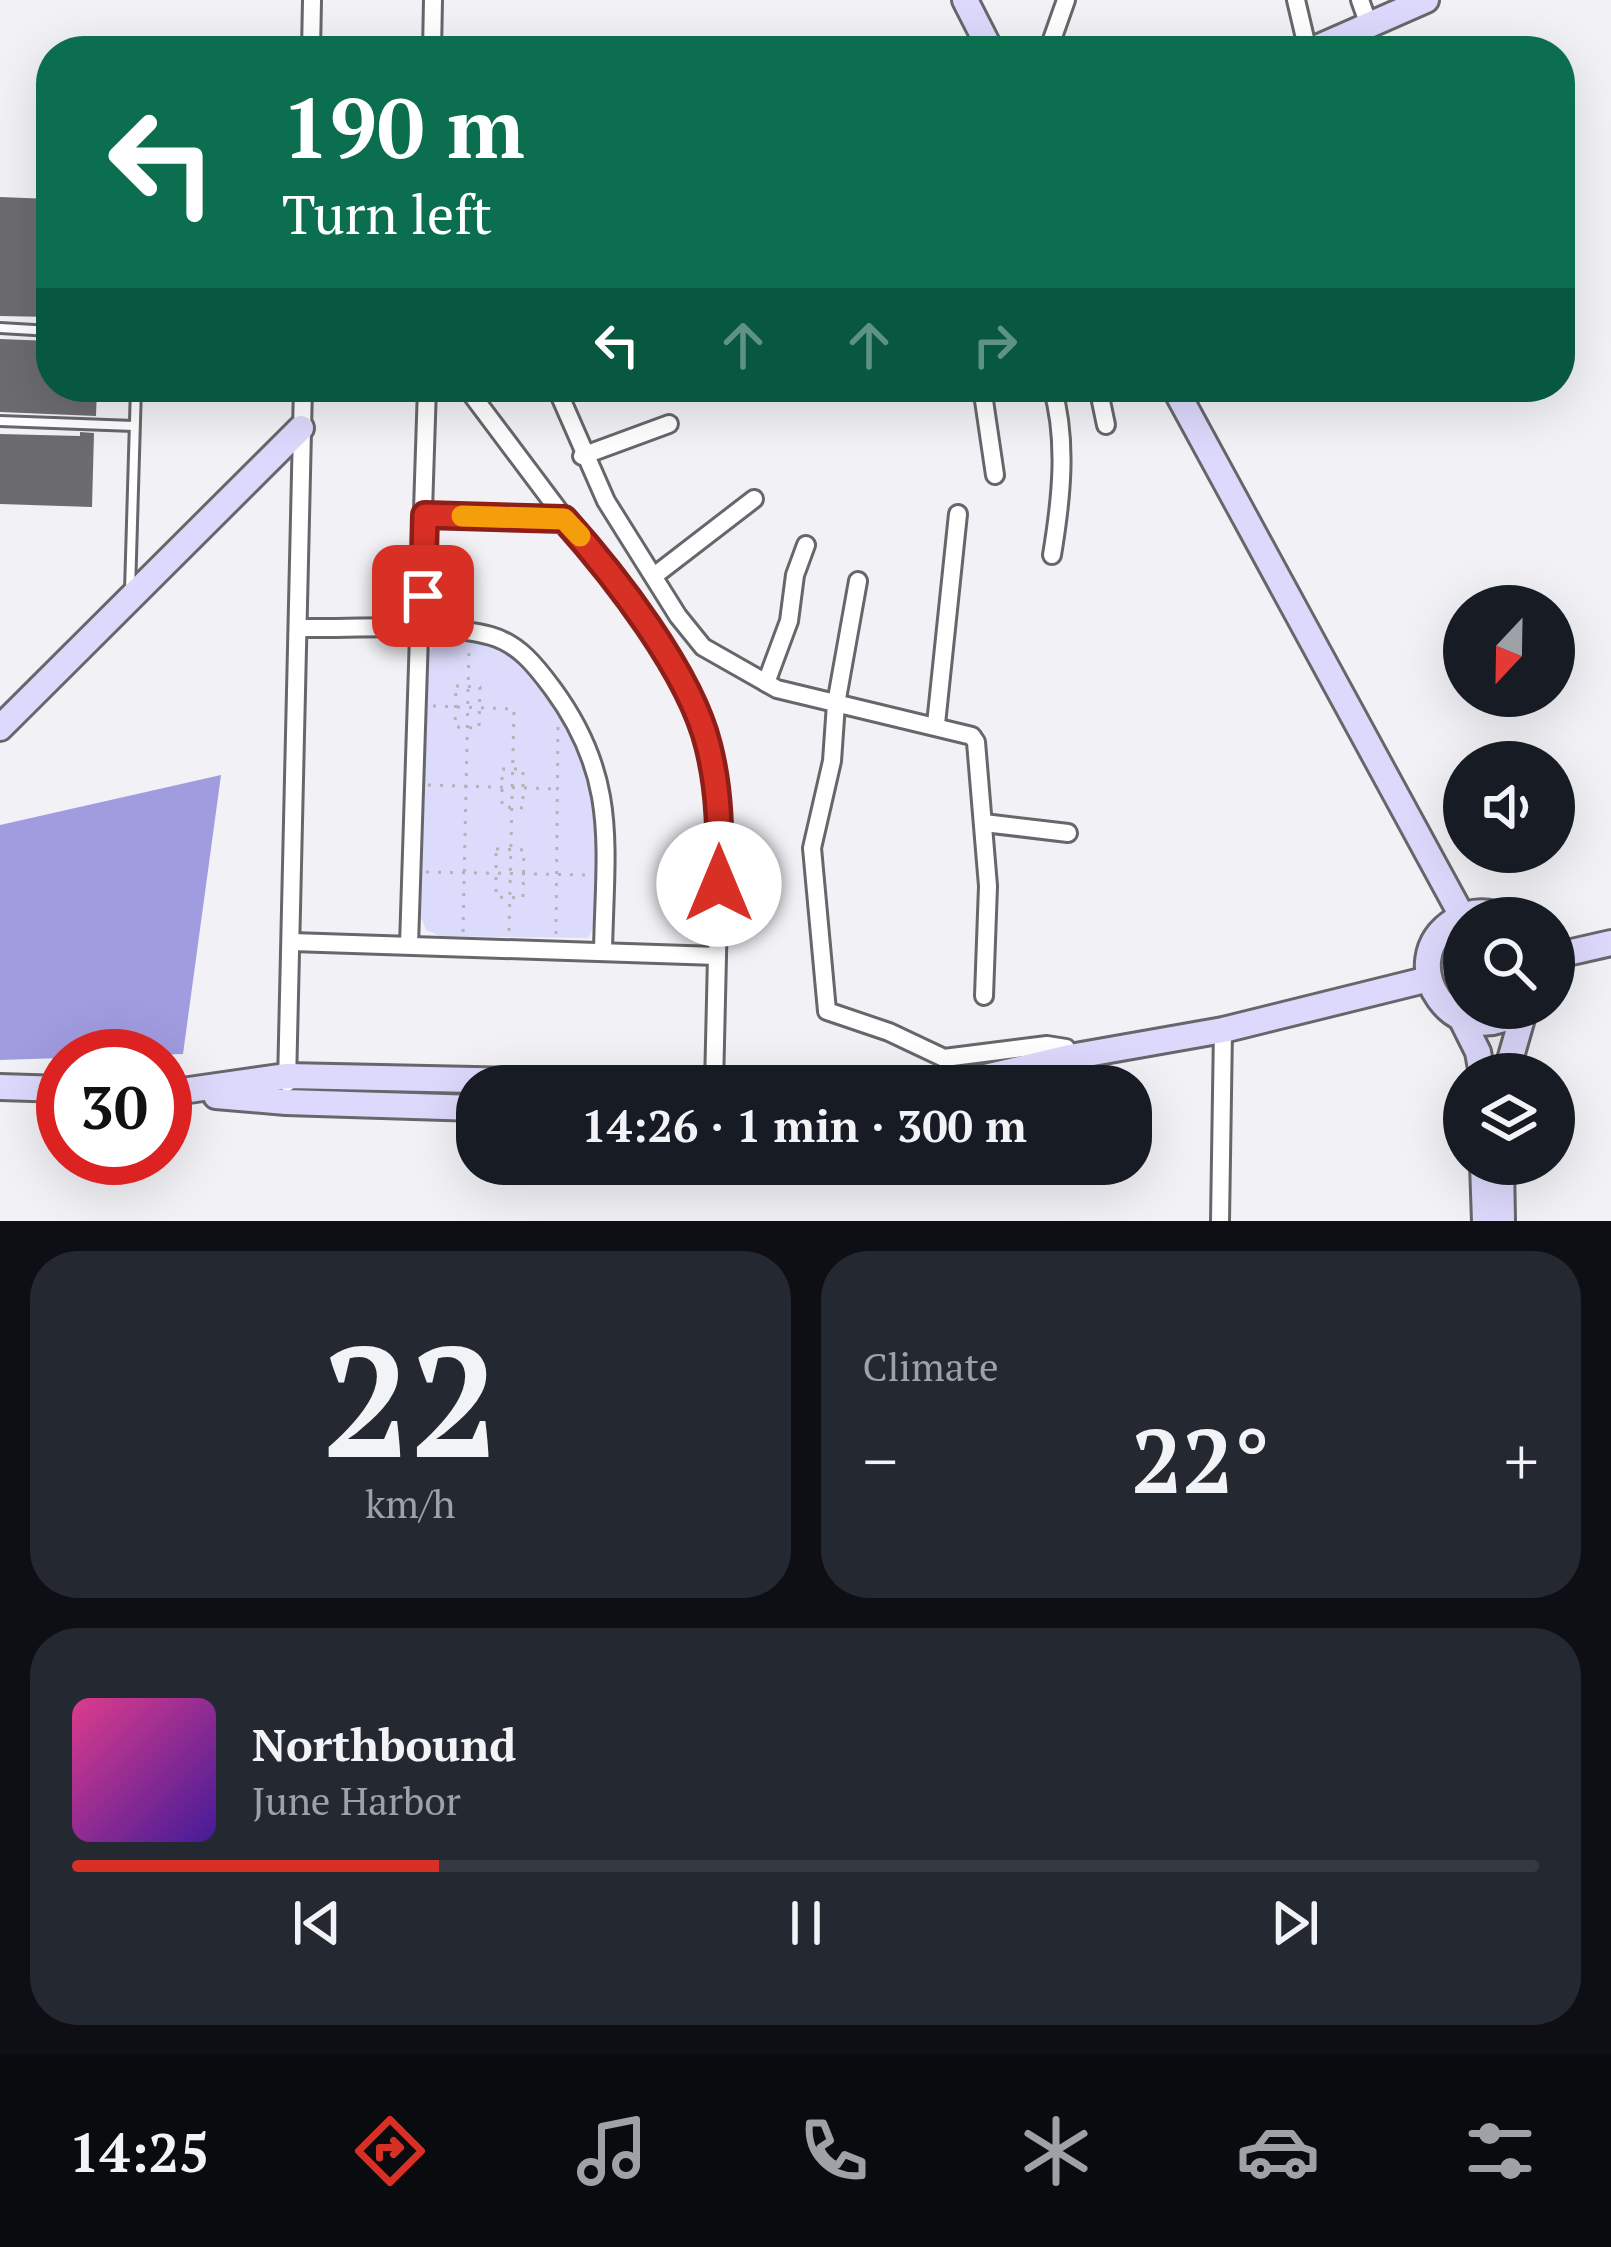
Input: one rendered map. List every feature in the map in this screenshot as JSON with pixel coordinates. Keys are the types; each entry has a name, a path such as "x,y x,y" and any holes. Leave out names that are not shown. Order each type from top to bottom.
{"main road":[{"path":"964,0 984,36"},
{"path":"1344,36 1426,0"},
{"path":"1182,402 1452,897"},
{"path":"0,728 301,428"},
{"path":"1443,932 1429,958 1429,980 1443,1004"},
{"path":"1575,951 1611,943"},
{"path":"1039,1065 1223,1030 1429,980"},
{"path":"192,1089 287,1076 456,1082"},
{"path":"0,1087 36,1088"},
{"path":"192,1094 456,1107"},
{"path":"1484,1185 1485,1221"},
{"path":"1501,1185 1502,1221"}],"street":[{"path":"311,36 312,0"},
{"path":"432,36 433,0"},
{"path":"1053,36 1066,0"},
{"path":"1296,0 1305,36"},
{"path":"1360,0 1369,25"},
{"path":"286,1102 302,402"},
{"path":"409,945 427,402"},
{"path":"477,402 659,644 708,741 720,826 714,1065"},
{"path":"563,402 606,501 678,616 703,647 766,683 972,736 988,886 984,995"},
{"path":"984,402 994,476"},
{"path":"1052,555 1061,502 1056,402"},
{"path":"1101,402 1106,424"},
{"path":"582,456 669,424"},
{"path":"654,576 754,500"},
{"path":"936,724 958,514"},
{"path":"425,515 564,519"},
{"path":"766,683 788,621 806,545"},
{"path":"858,580 836,704 832,761 812,848 827,1011 950,1059 1047,1045 1066,1048 1070,1058"},
{"path":"299,628 472,631 509,642 529,659 577,722 604,801 603,952"},
{"path":"984,824 1068,833"},
{"path":"292,942 717,956"},
{"path":"1220,1221 1223,1030"},
{"path":"940,1056 942,1065"}],"lane":[{"path":"0,328 36,330"},
{"path":"130,599 135,402"},
{"path":"0,421 134,426"}],"path":[{"path":"463,932 469,642"},
{"path":"456,686 480,687 479,728 455,727 455,707 456,686"},
{"path":"429,706 514,709 509,933"},
{"path":"556,934 558,717"},
{"path":"502,769 523,770 523,808 502,808 502,787 502,769"},
{"path":"428,785 557,789"},
{"path":"496,849 524,850 524,898 496,898 496,873 496,849"},
{"path":"426,872 592,875"}],"shaded area":[{"path":"440,638 483,640 510,654 541,685 579,745 592,780 596,815 597,907 588,938 440,936 426,930 421,917 427,655"},
{"path":"221,775 186,1029 36,1029 36,1059 0,1060 0,825"}],"building":[{"path":"0,197 36,198 36,317 0,316"},
{"path":"0,339 36,340 36,402 96,402 96,416 0,412"},
{"path":"80,432 94,433 92,507 0,504 0,434 80,436"}],"slow traffic":[{"path":"462,516 564,519 580,536"}],"route":[{"path":"423,596 425,515 564,519 659,644 700,721 719,798 719,884"}]}
